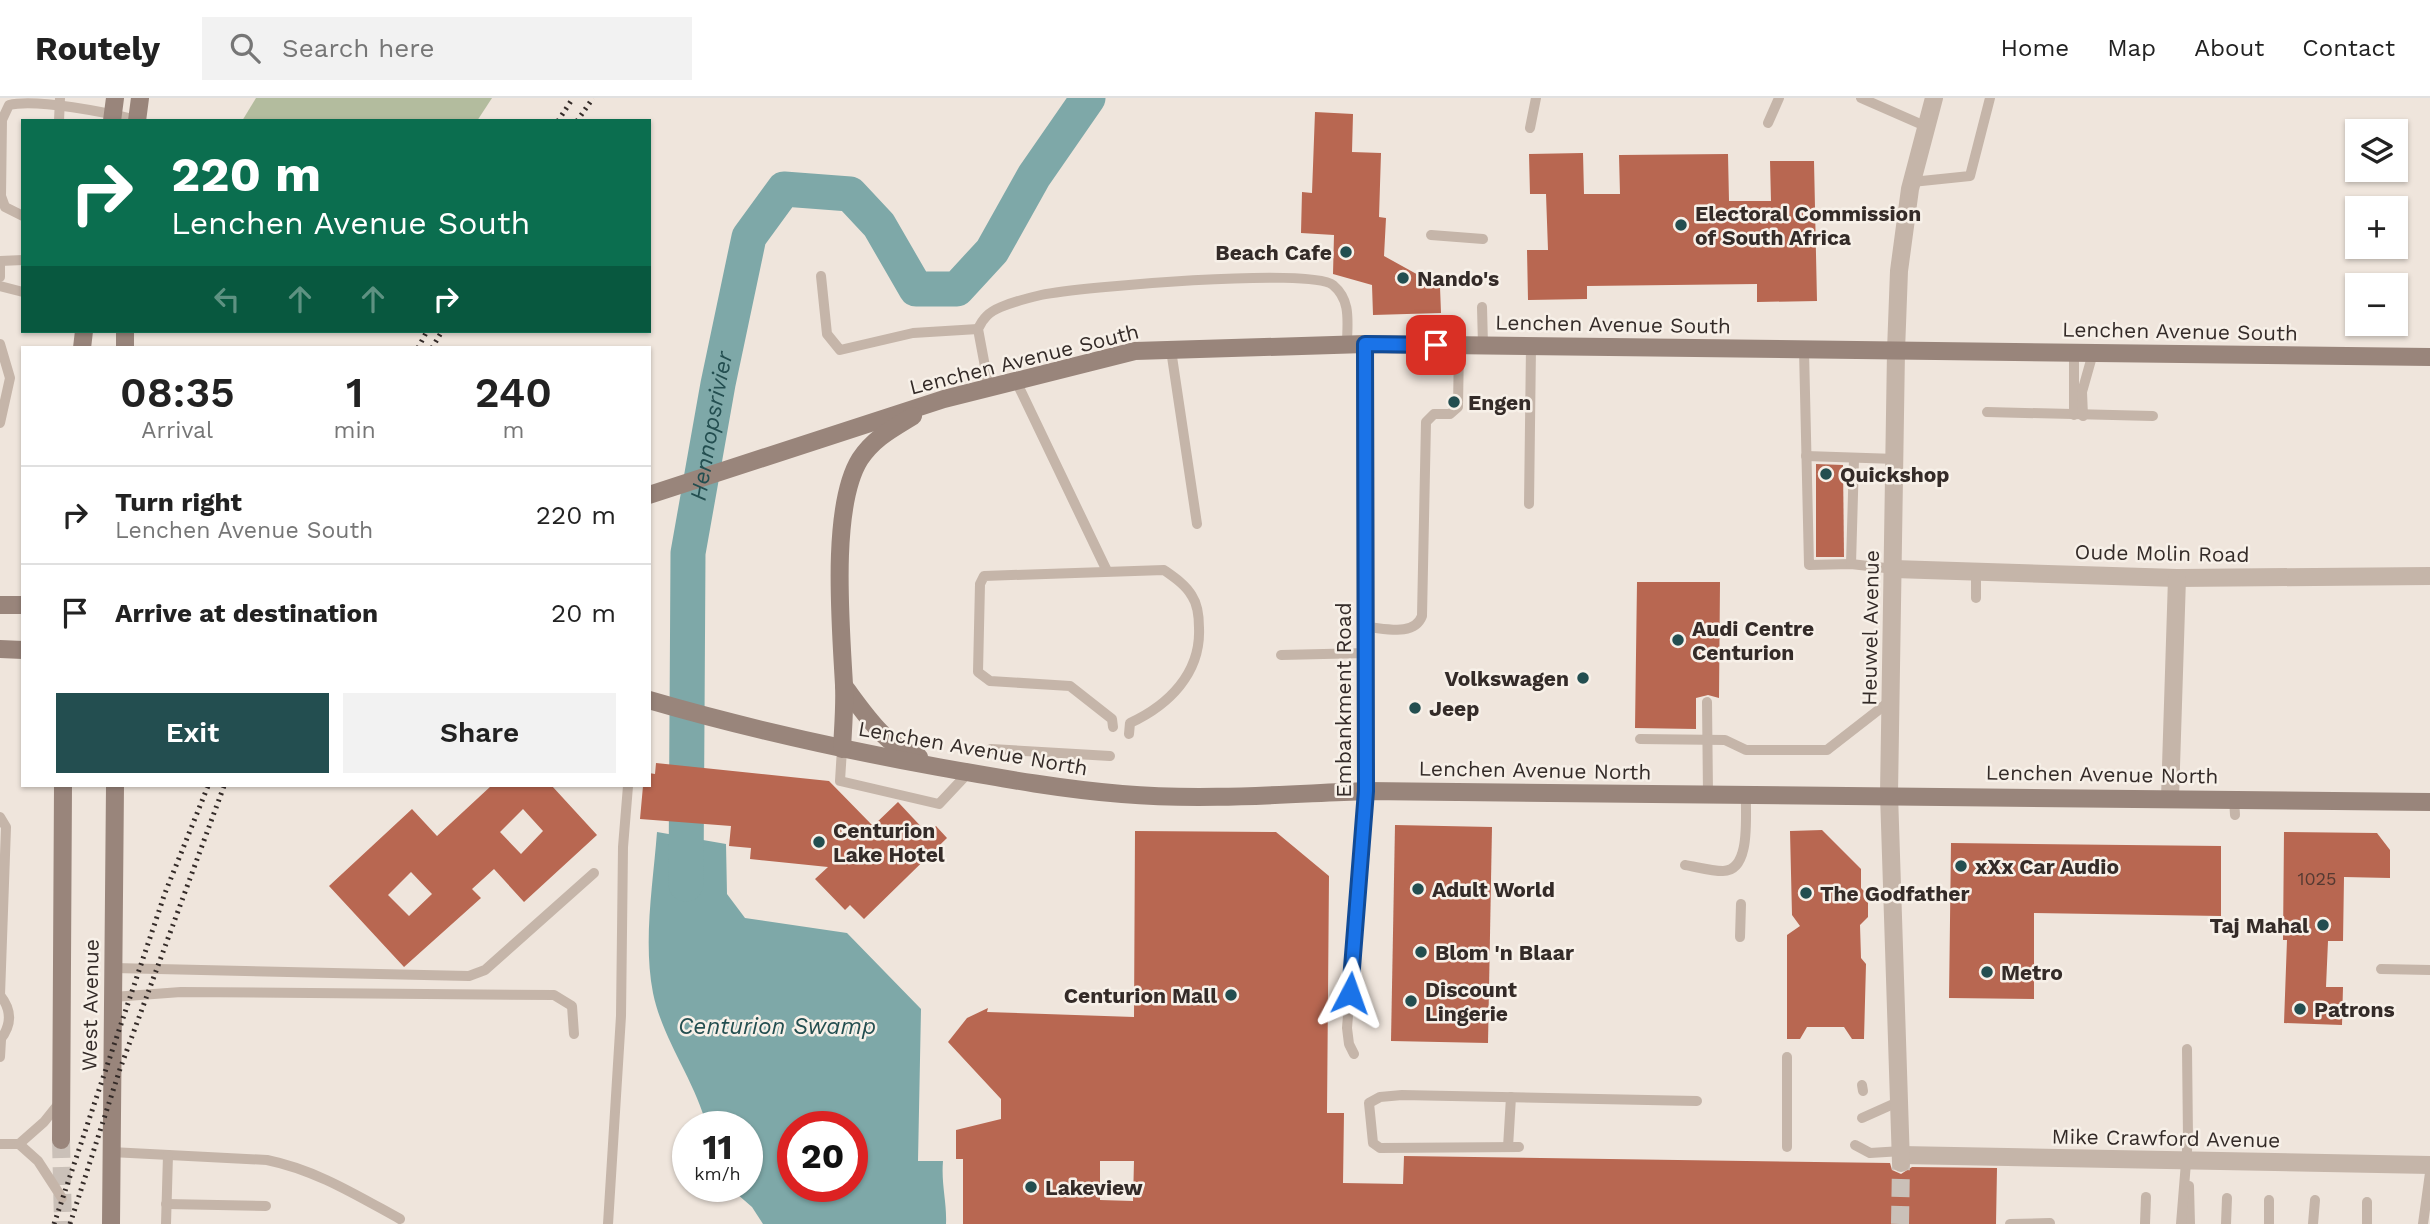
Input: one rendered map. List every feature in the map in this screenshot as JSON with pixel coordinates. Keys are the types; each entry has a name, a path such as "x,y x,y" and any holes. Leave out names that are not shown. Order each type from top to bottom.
{"main road":[{"path":"137,119 140,98"},
{"name":"Lenchen Avenue South","path":"652,495 944,399 1135,351 1365,344 2430,357"},
{"path":"842,749 844,686 841,588 843,514 848,484 859,460 876,438 944,399"},
{"path":"0,605 21,605"},
{"path":"0,649 21,650"},
{"path":"844,686 871,722 906,753 969,772"},
{"name":"Lenchen Avenue North","path":"651,700 746,728 842,749 1038,786 1124,794 1212,797 1366,791 2170,797 2234,807 2430,802"},
{"name":"West Avenue","path":"61,1140 63,787"},
{"name":"West Avenue","path":"111,1224 115,787"}],"street":[{"name":"Heuwel Avenue","path":"1901,1156 1889,794 1895,569 1896,351 1899,271 1912,181 1934,98"},
{"name":"Embankment Road","path":"1365,344 1366,791"},
{"name":"Oude Molin Road","path":"1895,569 2177,578 2430,576"},
{"path":"2170,797 2177,578"},
{"name":"Mike Crawford Avenue","path":"1901,1156 2430,1165"}],"lane":[{"path":"1530,128 1536,98"},
{"path":"1768,122 1779,98"},
{"path":"1861,98 1925,126"},
{"path":"1912,181 1970,176 1990,98"},
{"path":"21,215 10,212 1,196 2,120 9,104 60,102 113,111 132,119"},
{"path":"1430,235 1483,239"},
{"path":"0,277 0,262 21,260"},
{"path":"821,276 827,334 840,350 914,333 978,329"},
{"path":"989,388 978,329 989,313 1042,295 1139,285 1318,278 1333,284 1348,306 1347,345"},
{"path":"0,286 21,291"},
{"path":"1482,307 1483,345"},
{"path":"0,344 7,359 10,378 0,423"},
{"path":"1367,627 1410,628 1419,624 1422,616 1426,422 1434,414 1450,414 1458,407 1459,345"},
{"path":"1529,504 1531,346"},
{"path":"1171,350 1197,524"},
{"path":"1804,350 1809,565 1851,564 1895,569"},
{"path":"2074,353 2078,416"},
{"path":"2078,416 2093,353"},
{"path":"1016,381 1107,571"},
{"path":"1987,412 2153,416"},
{"path":"1806,456 1896,459"},
{"path":"1851,564 1854,458"},
{"path":"1113,727 1112,719 1070,686 985,680 978,672 981,584 984,576 1164,569 1193,597 1199,613 1195,665 1165,703 1130,723 1129,734"},
{"path":"1976,573 1976,598"},
{"path":"1281,654 1366,653"},
{"path":"1640,739 1725,740 1746,750 1756,751 1827,750 1891,700"},
{"path":"1707,702 1708,794"},
{"path":"842,749 840,781 939,804 969,772"},
{"path":"990,749 1110,756"},
{"path":"608,1224 621,1016 623,847 628,787"},
{"name":"Embankment Road","path":"1354,1054 1349,1044 1347,1028 1366,791"},
{"path":"1685,865 1725,872 1736,867 1744,854 1746,794"},
{"path":"0,817 6,827 0,995 9,1013 6,1032 0,1040 0,1057"},
{"path":"114,968 478,974 594,873"},
{"path":"1740,937 1741,904"},
{"path":"2381,969 2430,970"},
{"path":"113,997 181,992 554,995 572,1006 574,1034"},
{"path":"2181,1224 2186,1161 2187,1048"},
{"path":"1787,1057 1787,1146"},
{"path":"1511,1097 1513,1147 1380,1148 1373,1143 1370,1136 1369,1103 1380,1097 1402,1095 1511,1097 1697,1101"},
{"path":"0,1144 19,1144 44,1122 60,1101"},
{"path":"1862,1118 1900,1101"},
{"path":"19,1144 38,1161 62,1198"},
{"path":"1855,1144 1870,1153 1901,1156"},
{"path":"111,1152 267,1160 291,1165 310,1171 400,1219"},
{"path":"166,1224 168,1154"},
{"path":"2186,1161 2190,1224"},
{"path":"2423,1224 2430,1173"},
{"path":"2145,1224 2146,1197"},
{"path":"2226,1224 2227,1198"},
{"path":"2269,1200 2269,1224"},
{"path":"2313,1224 2315,1200"},
{"path":"2367,1202 2367,1224"},
{"path":"166,1204 266,1206"},
{"path":"2010,1224 2050,1223"}],"green space":[{"path":"256,98 492,98 478,119 243,119"}],"water":[{"name":"Centurion Swamp","path":"657,832 726,844 727,894 745,918 847,933 921,1009 918,1161 943,1161 946,1224 763,1224 746,1202 763,1202 763,1111 702,1111 664,1028 653,993 649,953"}],"building":[{"path":"1315,112 1353,114 1352,152 1381,153 1379,217 1386,218 1384,256 1440,287 1441,313 1373,315 1372,285 1333,274 1334,235 1301,233 1302,192 1312,193"},
{"name":"Electoral Commission of South Africa","path":"1583,153 1584,194 1620,194 1619,155 1728,154 1729,201 1771,201 1770,161 1814,161 1817,301 1757,302 1757,284 1587,286 1587,299 1528,300 1527,250 1548,250 1546,194 1530,194 1529,154"},
{"path":"1816,464 1843,465 1844,557 1816,557"},
{"name":"Audi Centre Centurion","path":"1637,582 1720,582 1719,698 1708,695 1696,698 1696,729 1635,728"},
{"name":"Centurion Lake Hotel","path":"656,763 829,781 873,826 898,802 928,834 936,826 947,838 864,919 850,905 845,910 815,879 828,867 750,859 751,848 729,846 731,826 640,819 643,787 651,787 651,773 655,774"},
{"path":"490,787 553,787 597,835 524,902 494,869 472,889 481,898 404,967 329,886 412,809 437,836","holes":["523,809 543,831 521,854 500,832","411,872 432,894 409,916 388,895"]},
{"path":"1395,825 1492,827 1488,1043 1391,1041"},
{"path":"1822,830 1861,869 1861,888 1868,895 1868,917 1860,925 1861,958 1866,964 1864,1039 1852,1039 1844,1027 1807,1027 1800,1039 1787,1039 1787,935 1800,926 1792,915 1790,831"},
{"name":"Centurion Mall","path":"1135,831 1276,832 1329,876 1327,1113 1344,1113 1343,1183 1403,1184 1404,1156 1890,1163 1892,1170 1901,1174 1912,1167 1997,1168 1996,1224 963,1224 963,1159 956,1159 956,1130 1001,1119 1001,1099 948,1042 967,1018 988,1008 987,1012 1134,1017","holes":["1100,1161 1134,1161 1133,1201 1100,1200"]},
{"path":"2284,832 2377,833 2390,850 2390,878 2344,877 2343,941 2328,941 2326,987 2343,987 2342,1025 2284,1023 2287,940 2283,940"},
{"path":"1951,843 2221,846 2221,916 2034,913 2034,999 1949,998"}],"waterway":[{"name":"Hennopsrivier","path":"686,884 688,553 718,384 749,237 784,189 850,194 879,225 916,289 957,289 992,251 1034,176 1088,98"}],"tunnel":[{"path":"61,1140 63,1224"},
{"path":"1900,1224 1901,1163"}],"railway":[{"path":"559,119 573,98"},
{"path":"578,119 593,98"},
{"path":"419,346 426,333"},
{"path":"433,346 441,333"},
{"path":"54,1224 165,893 208,787"},
{"path":"70,1224 120,1069 224,787"}],"place":[{"name":"Electoral Commission of South Africa","path":"1681,225"},
{"name":"Beach Cafe","path":"1346,252"},
{"name":"Nando's","path":"1403,278"},
{"name":"Engen","path":"1454,402"},
{"name":"Quickshop","path":"1826,474"},
{"name":"Audi Centre Centurion","path":"1678,640"},
{"name":"Volkswagen","path":"1583,678"},
{"name":"Jeep","path":"1415,708"},
{"name":"Centurion Lake Hotel","path":"819,842"},
{"name":"xXx Car Audio","path":"1961,866"},
{"name":"Adult World","path":"1418,889"},
{"name":"The Godfather","path":"1806,893"},
{"name":"Taj Mahal","path":"2323,925"},
{"name":"Blom 'n Blaar","path":"1421,952"},
{"name":"Metro","path":"1987,972"},
{"name":"Centurion Mall","path":"1231,995"},
{"name":"Discount Lingerie","path":"1411,1001"},
{"name":"Patrons","path":"2300,1009"},
{"name":"Lakeview","path":"1031,1187"}],"route":[{"path":"1350,993 1366,791 1365,344 1436,345"}]}
